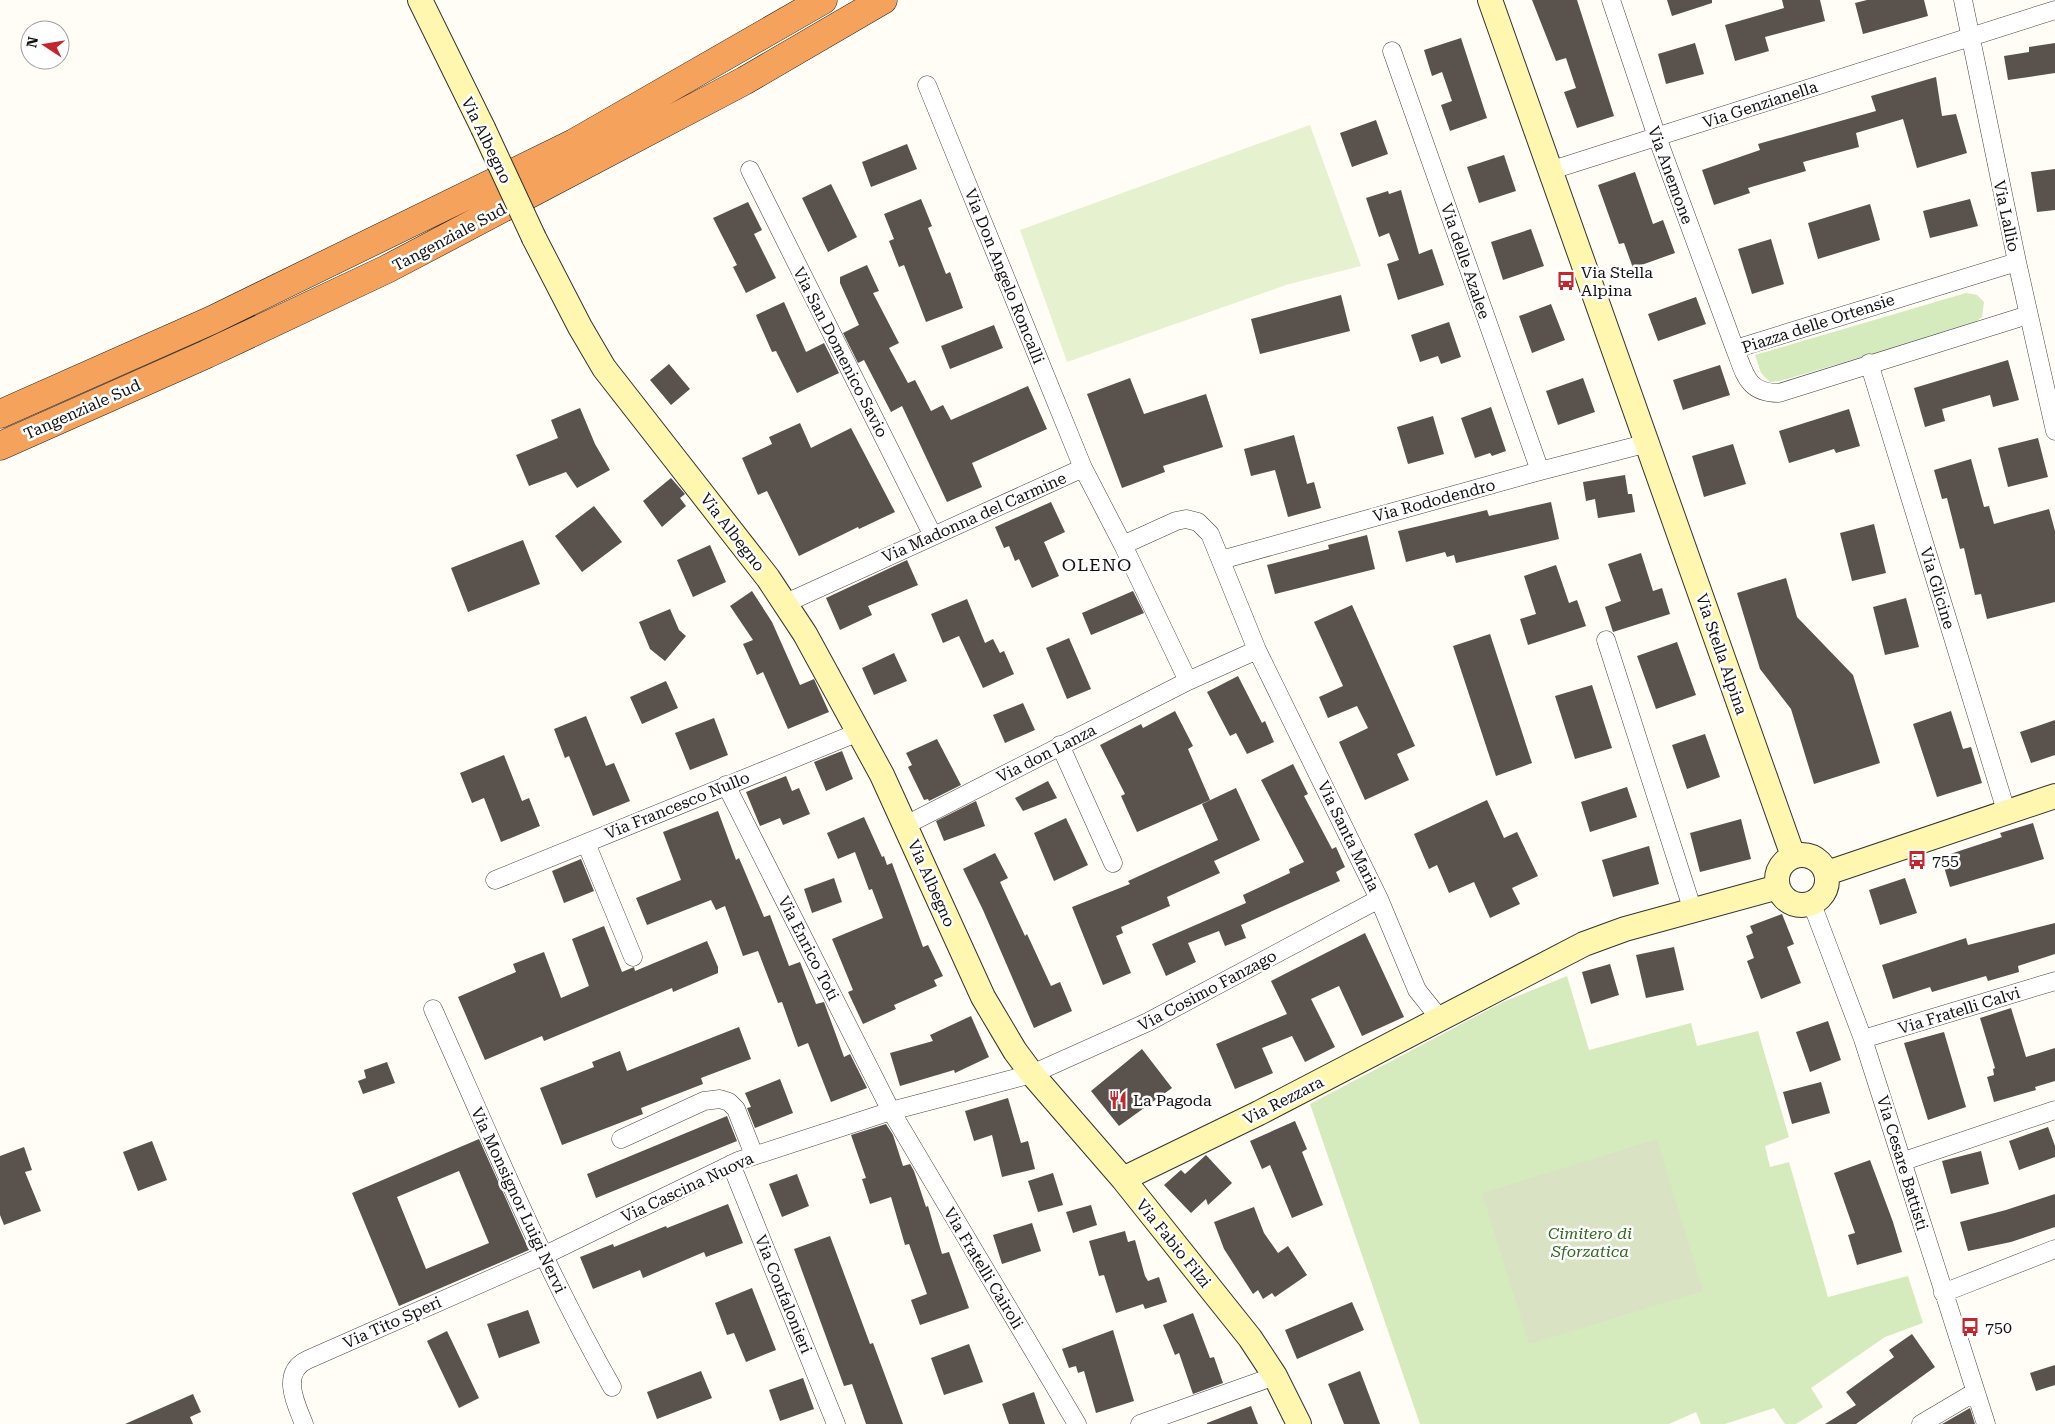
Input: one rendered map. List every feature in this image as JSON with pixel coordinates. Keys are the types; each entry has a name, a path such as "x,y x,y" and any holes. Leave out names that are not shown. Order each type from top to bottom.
{"highway":[{"name":"Tangenziale Sud","path":"0,414 105,369 256,298 574,143 823,0"},
{"name":"Tangenziale Sud","path":"0,446 207,354 387,270 744,81 884,0"},
{"path":"0,402 105,369"}],"street":[{"name":"Via Albegno","path":"420,0 483,128 534,238 580,327 609,375 744,546 786,603 859,732 906,825 983,997 1032,1074"},
{"name":"Via Stella Alpina","path":"1490,0 1549,171 1648,443 1777,815 1794,856"},
{"name":"Via Anemone","path":"1611,0 1657,137 1735,349"},
{"name":"Via Lallio","path":"1963,0 2016,262 2055,431"},
{"name":"Via Genzianella","path":"1549,171 2055,10"},
{"name":"Via delle Azalee","path":"1392,51 1540,470"},
{"name":"Via Don Angelo Roncalli","path":"927,85 1082,468"},
{"name":"Via San Domenico Savio","path":"750,170 932,534"},
{"name":"Piazza delle Ortensie","path":"2016,262 1735,349 1747,380 1754,388 1766,393 1784,392 1869,363 2028,314"},
{"name":"Via Glicine","path":"1869,363 2007,814"},
{"name":"Via Rododendro","path":"1221,560 1540,470 1648,443"},
{"name":"Via Madonna del Carmine","path":"786,603 932,534 1082,468 1123,545 1188,681"},
{"name":"Via Santa Maria","path":"1123,545 1176,521 1192,520 1204,526 1221,560 1257,650 1379,899 1417,990 1441,1020"},
{"path":"1606,640 1693,911"},
{"name":"Via don Lanza","path":"906,825 1188,681 1257,650"},
{"name":"Via Francesco Nullo","path":"496,880 859,732"},
{"path":"1060,745 1113,863"},
{"name":"Via Enrico Toti","path":"726,785 891,1111"},
{"path":"1827,873 2007,814 2055,796"},
{"path":"586,843 633,957"},
{"path":"1794,856 1809,856 1817,859 1827,873 1828,884 1825,893 1812,904 1796,905 1788,901 1778,887 1777,876 1780,868 1794,856"},
{"name":"Via Rezzara","path":"1123,1179 1223,1131 1441,1020 1584,944 1625,929 1778,887"},
{"name":"Via Cosimo Fanzago","path":"891,1111 1032,1074 1148,1022 1379,899"},
{"name":"Via Cesare Battisti","path":"1812,904 1863,1039 1904,1161 1943,1292 1986,1424"},
{"name":"Via Fratelli Calvi","path":"1863,1039 2055,981"},
{"name":"Via Monsignor Luigi Nervi","path":"432,1009 543,1256 576,1323 612,1387"},
{"name":"Via Fabio Filzi","path":"1032,1074 1123,1179 1250,1338 1275,1376 1298,1424"},
{"path":"621,1139 704,1101 720,1099 736,1109 754,1155"},
{"path":"1904,1161 2055,1110"},
{"name":"Via Cascina Nuova","path":"543,1256 731,1164 891,1111"},
{"name":"Via Fratelli Cairoli","path":"891,1111 1077,1424"},
{"name":"Via Confalonieri","path":"731,1164 836,1424"},
{"path":"1943,1292 2055,1249"},
{"name":"Via Tito Speri","path":"304,1424 292,1387 293,1375 302,1362 543,1256"},
{"path":"1140,1424 1275,1376"},
{"path":"1921,1424 1975,1392"}],"green space":[{"path":"1310,125 1361,266 1289,284 1067,362 1020,230"},
{"path":"1966,293 1977,295 1984,302 1982,317 1972,325 1780,381 1770,382 1761,373 1755,355"},
{"path":"1567,976 1589,1050 1691,1023 1697,1046 1758,1031 1789,1137 1765,1146 1770,1167 1789,1162 1828,1297 1908,1276 1923,1323 1885,1337 1811,1388 1823,1407 1796,1424 1785,1424 1774,1408 1725,1424 1701,1424 1696,1412 1669,1424 1420,1424 1310,1104 1503,1002"},
{"name":"Cimitero di Sforzatica","path":"1657,1139 1703,1291 1529,1344 1482,1193"}],"building":[{"path":"1532,0 1577,0 1614,116 1577,128 1564,92 1576,88 1566,58 1556,61"},
{"path":"1667,0 1712,0 1712,3 1672,16"},
{"path":"1782,0 1820,0 1825,21 1765,37 1769,51 1735,61 1725,25 1784,8"},
{"path":"1867,0 1924,0 1928,16 1863,34 1855,3"},
{"path":"1461,38 1487,118 1450,131 1441,105 1452,101 1442,72 1432,76 1424,50"},
{"path":"1695,43 1704,74 1666,84 1658,54"},
{"path":"2055,43 2055,73 2008,80 2004,56 2029,52 2029,47"},
{"path":"1936,77 1942,116 1956,114 1967,153 1917,168 1903,119 1856,133 1859,147 1803,162 1806,171 1748,188 1750,193 1714,205 1702,170 1760,150 1758,144 1876,111 1871,96"},
{"path":"1376,120 1388,154 1352,167 1340,133"},
{"path":"907,144 917,169 871,187 862,162"},
{"path":"1504,155 1516,191 1479,203 1467,167"},
{"path":"2055,169 2055,210 2037,212 2031,172"},
{"path":"1635,172 1653,224 1663,220 1675,253 1633,268 1624,243 1619,244 1598,185"},
{"path":"831,184 857,237 828,252 802,198"},
{"path":"1401,190 1419,254 1432,249 1444,285 1398,300 1387,264 1399,260 1389,233 1379,237 1366,198 1388,191 1389,194"},
{"path":"921,199 932,226 928,228 946,274 950,272 963,308 926,322 904,265 899,267 889,241 894,239 884,214"},
{"path":"1970,199 1978,226 1930,238 1923,211"},
{"path":"748,202 762,230 754,234 776,278 746,293 733,267 737,265 713,218"},
{"path":"1870,204 1880,240 1818,259 1808,223"},
{"path":"1531,229 1544,266 1503,280 1491,242"},
{"path":"1771,239 1784,284 1752,294 1738,249"},
{"path":"867,265 879,291 873,293 899,343 889,348 908,383 915,380 931,411 943,405 951,420 1028,386 1047,429 972,463 982,487 947,502 902,406 891,412 864,360 858,363 843,333 859,325 840,283 840,277"},
{"path":"1341,295 1350,331 1260,354 1251,319"},
{"path":"1696,297 1706,324 1658,341 1648,314"},
{"path":"784,302 806,352 824,343 839,373 797,393 776,351 772,352 756,315"},
{"path":"1551,304 1565,340 1532,353 1519,316"},
{"path":"1449,322 1461,357 1441,364 1438,356 1420,362 1411,335"},
{"path":"994,325 1003,348 950,369 941,346"},
{"path":"2008,360 2019,400 1993,407 1990,395 1942,409 1945,421 1925,427 1914,388"},
{"path":"669,364 690,389 671,405 650,380"},
{"path":"1720,365 1730,395 1683,410 1673,380"},
{"path":"1130,378 1144,414 1206,394 1223,447 1163,466 1165,472 1122,488 1087,394"},
{"path":"1583,378 1595,412 1558,425 1546,391"},
{"path":"1491,407 1506,451 1492,456 1490,453 1475,458 1461,418"},
{"path":"580,408 595,444 610,470 577,488 566,472 529,486 516,455 558,438 551,420"},
{"path":"1849,409 1860,446 1836,453 1834,449 1789,463 1779,431"},
{"path":"1433,416 1444,454 1408,464 1397,427"},
{"path":"800,423 811,448 851,428 895,512 859,529 858,527 799,556 767,491 758,495 742,458 772,444 769,437"},
{"path":"1294,435 1307,484 1314,482 1321,508 1288,517 1275,470 1251,476 1244,449"},
{"path":"2038,438 2048,477 2008,487 1998,448"},
{"path":"1733,444 1746,484 1704,497 1692,456"},
{"path":"1971,459 1984,507 1989,506 1994,524 2049,509 2055,531 2055,602 1987,619 1981,594 1975,595 1964,548 1960,549 1947,498 1942,499 1934,470"},
{"path":"1625,475 1628,494 1632,494 1635,512 1598,518 1595,499 1586,501 1583,482"},
{"path":"671,478 685,494 680,498 686,506 662,527 643,501"},
{"path":"1051,502 1065,532 1044,542 1059,576 1032,588 1019,559 1015,561 1009,546 1004,548 995,527"},
{"path":"1551,502 1559,539 1456,563 1454,555 1447,557 1445,552 1406,562 1398,531 1487,510 1489,516"},
{"path":"594,506 622,542 582,572 555,536"},
{"path":"1874,524 1886,573 1852,581 1840,533"},
{"path":"1367,535 1375,569 1275,594 1267,565 1329,549 1328,545"},
{"path":"523,540 540,584 468,612 451,568"},
{"path":"710,545 726,582 693,597 677,560"},
{"path":"1641,553 1653,591 1662,588 1670,614 1613,632 1605,607 1621,601 1608,564"},
{"path":"907,560 918,585 868,606 872,615 840,630 826,598"},
{"path":"1556,565 1569,603 1577,600 1586,626 1528,645 1520,619 1536,614 1524,576"},
{"path":"1786,578 1797,617 1853,675 1880,763 1814,784 1791,709 1760,669 1737,593"},
{"path":"752,591 772,622 800,685 814,679 829,712 788,729 763,672 757,675 743,644 753,640 730,606"},
{"path":"1133,591 1144,613 1091,635 1082,613"},
{"path":"1906,598 1919,647 1885,655 1873,607"},
{"path":"967,599 985,643 993,639 1000,653 1004,651 1014,674 983,688 959,636 943,643 931,614"},
{"path":"1352,605 1415,746 1397,754 1409,780 1365,800 1339,742 1368,728 1357,706 1328,718 1319,697 1343,686 1314,622"},
{"path":"670,609 679,630 686,636 665,661 650,649 639,622"},
{"path":"1490,634 1532,763 1496,776 1453,646"},
{"path":"1069,638 1091,689 1067,699 1046,648"},
{"path":"1677,642 1696,695 1656,709 1637,656"},
{"path":"894,653 907,681 874,695 862,668"},
{"path":"1238,676 1262,723 1265,721 1274,742 1247,754 1236,733 1230,736 1207,692"},
{"path":"666,681 678,708 642,724 630,697"},
{"path":"1592,685 1612,748 1575,759 1555,696"},
{"path":"1023,703 1035,730 1005,743 993,715"},
{"path":"1175,711 1193,746 1188,749 1210,800 1137,832 1121,796 1125,794 1100,745 1141,724 1143,728"},
{"path":"1951,711 1963,749 1971,747 1982,783 1937,797 1913,724"},
{"path":"586,716 606,766 614,763 630,801 593,816 569,756 565,758 554,729"},
{"path":"714,718 728,755 690,770 675,733"},
{"path":"2055,720 2055,755 2031,763 2020,732"},
{"path":"1705,734 1720,777 1687,789 1672,745"},
{"path":"937,739 961,785 929,801 928,799 924,800 908,767 912,765 906,753"},
{"path":"842,751 853,779 826,791 814,762"},
{"path":"504,755 522,801 529,798 540,826 501,842 484,798 472,803 460,773"},
{"path":"1293,764 1308,794 1304,796 1332,849 1336,847 1345,867 1336,872 1340,881 1241,925 1246,938 1225,946 1219,931 1188,943 1196,962 1166,976 1152,944 1246,903 1243,895 1290,873 1289,869 1304,862 1261,780"},
{"path":"786,776 792,791 799,788 810,814 783,825 780,818 760,826 746,792"},
{"path":"1048,781 1057,798 1023,811 1015,798"},
{"path":"1627,787 1637,817 1590,832 1581,802"},
{"path":"1236,788 1260,840 1214,861 1220,873 1167,897 1170,906 1121,927 1123,933 1116,936 1131,973 1103,985 1072,907 1130,884 1128,881 1218,840 1202,804"},
{"path":"1487,800 1504,838 1517,832 1538,876 1512,888 1520,904 1490,918 1474,882 1449,893 1437,865 1429,869 1414,834"},
{"path":"976,801 985,826 944,841 936,821"},
{"path":"718,811 736,860 739,858 764,917 770,915 789,966 800,962 816,1004 824,1002 844,1057 850,1054 867,1088 831,1102 808,1043 798,1047 782,1002 778,1003 758,951 743,956 725,906 716,910 711,900 647,925 636,898 681,880 663,832"},
{"path":"864,817 882,857 884,856 887,865 892,863 923,947 928,945 943,976 934,980 937,986 894,1005 896,1009 863,1024 848,992 853,990 832,939 883,918 872,889 869,890 855,852 838,859 827,833"},
{"path":"1066,818 1088,865 1054,881 1034,833"},
{"path":"1741,819 1751,859 1700,872 1690,833"},
{"path":"2033,823 2044,859 1950,887 1941,857 2002,837 2000,833"},
{"path":"1649,846 1659,884 1613,897 1602,860"},
{"path":"995,853 1008,878 1000,882 1025,936 1027,934 1051,986 1060,982 1072,1011 1034,1028 983,910 963,869"},
{"path":"581,859 594,891 564,903 552,871"},
{"path":"834,878 842,902 812,913 804,889"},
{"path":"1905,878 1917,913 1880,925 1869,890"},
{"path":"1782,914 1794,944 1787,947 1801,983 1761,999 1747,961 1754,958 1746,936 1753,933 1750,926"},
{"path":"2055,923 2055,954 2018,966 2019,972 1988,981 1986,976 1932,992 1930,987 1893,999 1882,965 1966,938 1968,945"},
{"path":"604,926 622,972 634,967 635,971 707,941 718,967 718,973 673,992 672,988 544,1041 542,1036 485,1060 458,997 516,972 513,964 544,952 561,998 589,986 572,939"},
{"path":"1365,933 1404,1017 1362,1036 1339,986 1311,999 1335,1047 1305,1062 1292,1036 1262,1048 1273,1073 1235,1089 1216,1044 1287,1014 1271,981"},
{"path":"1674,947 1684,990 1646,998 1636,955"},
{"path":"1610,964 1619,995 1591,1004 1582,972"},
{"path":"2011,1008 2026,1057 2055,1048 2055,1081 2035,1087 2036,1090 1994,1102 1987,1077 1994,1075 1993,1069 1995,1068 1980,1018"},
{"path":"971,1016 989,1057 955,1073 954,1070 900,1086 890,1053 933,1041 930,1035"},
{"path":"1828,1021 1841,1060 1810,1072 1796,1032"},
{"path":"739,1027 751,1059 701,1078 703,1084 641,1108 643,1114 562,1145 540,1088 594,1067 592,1062 620,1051 627,1071"},
{"path":"1944,1032 1966,1107 1928,1120 1904,1043"},
{"path":"1142,1049 1172,1088 1119,1126 1091,1091"},
{"path":"387,1062 395,1083 363,1094 358,1081 366,1078 364,1070"},
{"path":"780,1079 793,1113 755,1128 747,1108 751,1107 745,1093"},
{"path":"1821,1082 1830,1113 1792,1124 1783,1092"},
{"path":"1008,1098 1021,1143 1028,1141 1035,1169 1002,1177 992,1135 974,1141 965,1111"},
{"path":"727,1116 737,1141 596,1198 587,1174"},
{"path":"1295,1121 1307,1149 1302,1152 1323,1205 1292,1218 1270,1165 1262,1169 1250,1141"},
{"path":"886,1124 893,1135 903,1166 910,1164 914,1171 926,1207 928,1206 942,1254 949,1252 969,1308 920,1325 911,1300 927,1294 909,1244 905,1245 891,1197 870,1204 862,1179 866,1178 851,1135"},
{"path":"2048,1127 2055,1146 2055,1157 2019,1170 2009,1141"},
{"path":"479,1139 529,1250 399,1306 352,1193","holes":["459,1171 489,1243 426,1269 397,1197"]},
{"path":"152,1141 167,1180 138,1191 123,1152"},
{"path":"24,1147 32,1170 25,1172 41,1211 4,1225 0,1215 0,1156"},
{"path":"1981,1151 1989,1184 1951,1194 1942,1161"},
{"path":"1206,1155 1232,1183 1208,1205 1206,1199 1191,1213 1164,1185 1181,1170 1185,1174"},
{"path":"1870,1160 1902,1252 1857,1265 1848,1235 1855,1233 1834,1173"},
{"path":"1053,1173 1063,1205 1038,1212 1028,1181"},
{"path":"797,1174 809,1206 782,1217 769,1184"},
{"path":"2055,1194 2055,1227 2011,1242 1968,1251 1960,1222"},
{"path":"728,1204 743,1243 706,1257 704,1252 643,1278 640,1270 593,1289 580,1257 613,1244 614,1247"},
{"path":"1091,1205 1097,1225 1073,1233 1066,1212"},
{"path":"1254,1207 1264,1233 1278,1253 1288,1246 1307,1275 1275,1297 1272,1293 1263,1299 1258,1290 1253,1294 1224,1249 1214,1222"},
{"path":"1032,1223 1041,1251 1002,1264 993,1235"},
{"path":"1125,1231 1128,1242 1135,1240 1148,1281 1159,1277 1167,1302 1145,1309 1143,1304 1116,1313 1104,1275 1099,1276 1089,1241"},
{"path":"830,1236 870,1344 873,1343 903,1424 866,1424 852,1384 844,1386 794,1249"},
{"path":"752,1288 776,1350 746,1362 734,1333 727,1335 715,1303"},
{"path":"1352,1302 1364,1330 1297,1359 1285,1330"},
{"path":"528,1310 540,1343 499,1358 487,1324"},
{"path":"1193,1313 1210,1358 1214,1357 1223,1383 1193,1394 1179,1353 1175,1355 1163,1325"},
{"path":"1113,1330 1134,1401 1096,1413 1084,1371 1078,1373 1076,1366 1069,1368 1062,1349"},
{"path":"447,1331 479,1398 459,1408 427,1341"},
{"path":"1912,1334 1935,1367 1856,1424 1825,1424 1856,1405 1846,1392 1894,1357 1889,1350"},
{"path":"969,1344 983,1382 944,1395 931,1358"},
{"path":"2055,1365 2055,1385 2036,1391 2030,1373"},
{"path":"701,1371 712,1398 657,1419 647,1392"},
{"path":"1360,1371 1380,1424 1344,1424 1328,1384"},
{"path":"803,1378 814,1409 780,1421 769,1390"},
{"path":"1034,1392 1045,1424 1009,1424 1002,1404"},
{"path":"193,1394 201,1412 190,1417 193,1424 125,1424"},
{"path":"1251,1406 1258,1424 1207,1424 1207,1423"},
{"path":"1970,1408 1975,1424 1942,1424"}],"place":[{"name":"Via Stella Alpina","path":"1566,281"},
{"name":"755","path":"1917,860"},
{"name":"La Pagoda","path":"1118,1100"},
{"name":"750","path":"1970,1327"}],"district":[{"name":"OLENO","path":"1097,565"}]}
